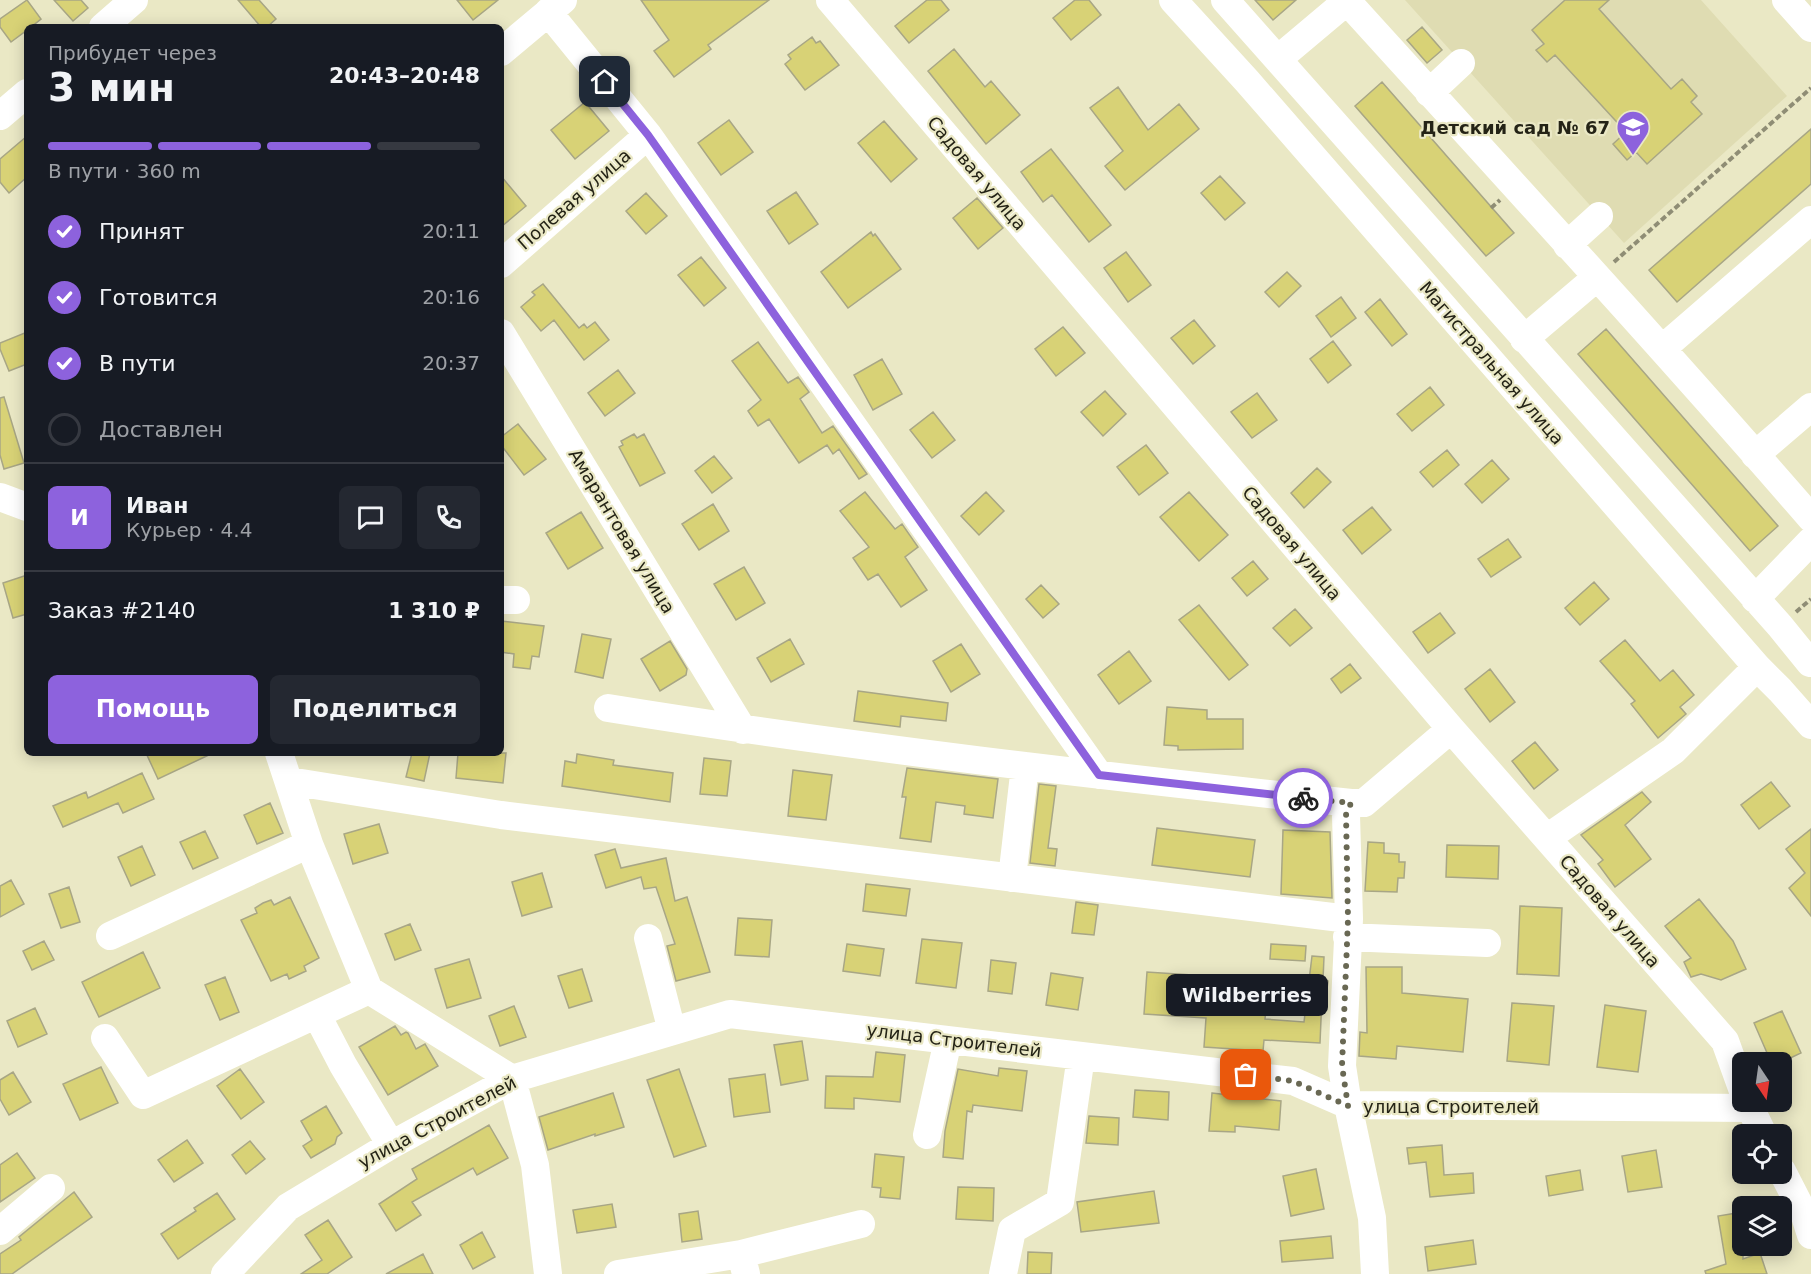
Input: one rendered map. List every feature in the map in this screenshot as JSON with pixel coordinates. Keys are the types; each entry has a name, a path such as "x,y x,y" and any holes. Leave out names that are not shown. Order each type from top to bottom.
{"street":[{"path":"106,24 134,0"},
{"name":"Садовая улица","path":"830,0 1451,729 1725,1041 1732,1060"},
{"name":"Магистральная улица","path":"1173,0 1247,81 1757,667 1811,725"},
{"path":"1225,0 1810,663 1780,690"},
{"path":"1278,58 1346,0 1596,278 1663,348 1811,518"},
{"path":"1786,0 1811,28"},
{"path":"504,49 556,6 1099,775"},
{"path":"1430,93 1461,63"},
{"path":"0,116 24,96"},
{"name":"Полевая улица","path":"504,261 648,135"},
{"path":"1567,245 1599,216"},
{"path":"1663,348 1811,220"},
{"path":"1524,339 1596,278"},
{"name":"Амарантовая улица","path":"504,338 743,730"},
{"path":"1755,455 1811,407"},
{"path":"0,497 24,506"},
{"path":"1755,599 1811,541"},
{"path":"1547,838 1673,751 1757,667"},
{"path":"608,708 743,730 1099,775 1351,803 1364,803 1451,729"},
{"path":"280,756 309,844 369,990 512,1079 535,1165 540,1272"},
{"path":"1012,878 1025,766"},
{"path":"288,781 501,815 1012,878 1348,928 1487,943"},
{"path":"1351,803 1346,815 1348,928 1342,1066 1348,1106 1372,1218 1375,1274"},
{"path":"110,936 309,844"},
{"path":"648,938 672,1031"},
{"path":"105,1038 143,1095 369,990"},
{"name":"улица Строителей","path":"225,1274 288,1207 391,1145 512,1079 730,1014 1293,1081 1348,1106 1732,1100"},
{"path":"316,1015 391,1145"},
{"path":"927,1135 948,1040"},
{"path":"1003,1274 1012,1230 1060,1202 1081,1056"},
{"path":"1788,1184 1811,1235"},
{"path":"0,1231 51,1188"},
{"path":"618,1274 743,1264 861,1224"}],"path":[{"path":"1596,278 1811,88"}],"shaded area":[{"name":"Детский сад № 67","path":"1405,0 1701,0 1787,96 1624,243"}],"building":[{"path":"27,0 41,19 35,24 24,24 24,32 11,42 0,27 0,19"},
{"path":"54,0 81,0 88,8 73,21"},
{"path":"238,0 259,0 276,19 270,24 258,24"},
{"path":"457,0 498,0 473,20"},
{"path":"641,0 769,0 708,45 711,49 674,77 654,51 669,40"},
{"path":"927,0 941,0 949,10 909,43 895,26"},
{"path":"1075,0 1089,0 1101,15 1071,40 1053,18"},
{"path":"1255,0 1296,0 1273,20"},
{"path":"1565,0 1609,0 1599,9 1671,89 1682,79 1697,96 1691,102 1702,114 1647,164 1636,152 1627,160 1613,144 1626,132 1555,55 1547,62 1536,50 1544,44 1532,30"},
{"path":"1422,27 1442,50 1427,63 1407,40"},
{"path":"812,37 816,43 820,41 839,65 805,90 785,64 791,59 788,55"},
{"path":"954,49 985,87 991,81 1020,115 986,144 928,71"},
{"path":"1382,82 1514,233 1486,256 1355,106"},
{"path":"1118,87 1148,130 1179,104 1199,129 1125,190 1105,166 1123,151 1090,108"},
{"path":"585,102 609,131 575,159 551,130"},
{"path":"729,120 753,152 721,175 698,143"},
{"path":"884,121 917,159 891,182 858,143"},
{"path":"1811,129 1811,184 1677,302 1649,270"},
{"path":"24,139 24,180 9,193 0,182 0,159"},
{"path":"1051,149 1111,225 1089,242 1052,195 1043,202 1021,172"},
{"path":"1220,176 1245,203 1225,220 1201,193"},
{"path":"504,180 526,206 504,224"},
{"path":"796,192 818,224 789,244 767,211"},
{"path":"646,193 667,216 646,234 626,211"},
{"path":"977,198 1003,228 978,249 953,218"},
{"path":"871,232 873,236 875,234 901,269 848,308 821,272"},
{"path":"1126,252 1151,285 1128,302 1104,268"},
{"path":"701,257 726,288 704,306 678,275"},
{"path":"1287,272 1301,286 1279,307 1265,292"},
{"path":"543,284 579,328 584,324 587,328 595,322 609,340 584,360 554,320 541,331 521,307 535,295 532,292"},
{"path":"1341,297 1356,318 1331,337 1316,316"},
{"path":"1380,299 1407,334 1392,346 1365,312"},
{"path":"1194,320 1215,346 1193,364 1171,338"},
{"path":"1063,327 1085,353 1056,376 1035,349"},
{"path":"1606,329 1778,526 1750,551 1578,354"},
{"path":"24,333 24,365 9,371 0,349 0,343"},
{"path":"1333,341 1351,365 1328,383 1310,359"},
{"path":"758,342 788,383 798,377 809,392 800,399 822,433 833,426 867,474 859,479 839,449 833,454 827,445 799,463 769,419 758,426 748,411 761,400 732,361"},
{"path":"882,359 902,394 873,410 854,375"},
{"path":"618,370 635,393 605,416 588,393"},
{"path":"1430,387 1444,405 1412,431 1397,414"},
{"path":"1105,391 1126,414 1103,436 1081,412"},
{"path":"1257,393 1277,420 1252,438 1231,412"},
{"path":"4,397 24,463 4,469 0,455 0,398"},
{"path":"933,412 955,440 932,458 910,430"},
{"path":"518,424 546,459 524,475 504,449 504,435"},
{"path":"634,434 637,438 644,434 665,473 640,486 619,447 623,445 621,441"},
{"path":"1146,445 1168,473 1139,495 1117,467"},
{"path":"1447,450 1459,465 1433,487 1420,472"},
{"path":"714,456 732,478 712,493 695,471"},
{"path":"1492,460 1509,479 1482,503 1465,484"},
{"path":"1317,468 1331,482 1304,508 1291,493"},
{"path":"865,492 895,529 902,524 918,547 905,557 927,590 901,607 878,574 868,580 853,558 869,547 840,511"},
{"path":"986,492 1004,511 979,535 961,516"},
{"path":"1189,492 1228,535 1199,561 1160,517"},
{"path":"713,504 729,531 699,550 682,524"},
{"path":"1372,507 1391,530 1362,554 1343,530"},
{"path":"581,512 603,548 568,569 546,533"},
{"path":"1508,539 1521,557 1491,577 1478,559"},
{"path":"1253,561 1268,579 1247,596 1232,578"},
{"path":"744,567 765,603 736,620 714,584"},
{"path":"24,576 24,615 13,618 3,583"},
{"path":"1594,582 1609,599 1580,625 1565,608"},
{"path":"1041,585 1059,604 1043,618 1026,599"},
{"path":"1199,605 1248,665 1229,680 1179,620"},
{"path":"1295,609 1312,628 1290,646 1273,628"},
{"path":"1440,613 1455,633 1428,653 1413,632"},
{"path":"504,621 544,626 539,657 532,656 530,669 513,667 514,654 504,652"},
{"path":"582,634 611,639 603,678 575,672"},
{"path":"790,639 804,664 771,682 757,658"},
{"path":"1625,640 1660,681 1673,670 1694,695 1680,707 1686,714 1658,738 1631,704 1635,701 1600,661"},
{"path":"670,641 687,669 686,675 660,691 641,659"},
{"path":"961,644 980,674 951,692 933,661"},
{"path":"1129,651 1151,681 1119,704 1098,675"},
{"path":"1350,664 1361,678 1341,693 1331,679"},
{"path":"1490,669 1515,702 1490,722 1465,689"},
{"path":"858,691 948,703 946,721 901,716 900,727 854,721"},
{"path":"1167,707 1207,710 1207,719 1243,719 1243,749 1178,750 1178,746 1164,745"},
{"path":"1535,742 1558,770 1534,789 1512,761"},
{"path":"506,753 503,783 456,778 458,756 504,756"},
{"path":"577,754 614,760 613,765 673,773 670,802 562,786 565,761 576,763"},
{"path":"147,756 207,756 158,779"},
{"path":"411,756 429,756 424,781 406,777"},
{"path":"704,758 731,761 727,796 700,794"},
{"path":"907,768 998,779 993,818 964,814 965,806 936,802 931,842 900,838 906,797 902,797"},
{"path":"793,770 832,775 826,820 788,816"},
{"path":"142,773 154,799 123,813 118,803 63,827 53,806 86,792 88,798"},
{"path":"1771,782 1790,806 1759,829 1741,805"},
{"path":"1039,784 1056,786 1048,848 1057,849 1055,866 1030,863"},
{"path":"1642,792 1651,802 1625,825 1651,859 1615,887 1598,864 1603,860 1581,835"},
{"path":"270,803 283,833 257,844 244,815"},
{"path":"379,824 388,853 353,864 344,834"},
{"path":"1157,828 1255,840 1250,877 1152,865"},
{"path":"1811,829 1811,916 1789,888 1805,873 1786,849"},
{"path":"1283,830 1330,832 1332,898 1281,894"},
{"path":"205,831 218,858 193,869 180,842"},
{"path":"1368,842 1384,843 1384,853 1399,854 1399,862 1405,862 1404,878 1398,878 1397,892 1365,891"},
{"path":"1447,845 1499,846 1498,879 1446,877"},
{"path":"142,846 155,875 131,886 118,857"},
{"path":"615,849 621,868 666,858 675,901 687,897 710,972 676,981 667,946 675,944 656,887 644,889 641,877 606,888 595,855"},
{"path":"542,873 552,907 522,916 512,882"},
{"path":"11,880 24,904 0,917 0,886"},
{"path":"866,884 910,889 906,916 863,911"},
{"path":"69,887 80,922 61,928 49,894"},
{"path":"290,897 319,958 304,966 306,971 289,979 287,974 271,981 241,920 257,913 255,908 263,903 271,900 274,905"},
{"path":"1699,899 1733,941 1746,969 1721,980 1701,974 1691,977 1684,962 1691,958 1665,926"},
{"path":"1076,902 1098,905 1094,935 1072,933"},
{"path":"1520,906 1562,908 1559,976 1517,974"},
{"path":"738,918 772,920 769,957 735,955"},
{"path":"410,924 421,950 395,960 385,934"},
{"path":"922,939 962,943 956,988 916,983"},
{"path":"44,941 54,960 32,970 23,951"},
{"path":"847,944 884,949 880,976 843,971"},
{"path":"1271,944 1306,946 1305,961 1270,959"},
{"path":"143,952 160,988 99,1017 82,982"},
{"path":"1312,956 1324,957 1323,980 1328,981 1326,997 1322,996 1320,1043 1264,1040 1263,1051 1204,1047 1206,1018 1144,1014 1147,972 1192,975 1191,991 1267,997 1265,1019 1304,1022"},
{"path":"469,959 481,998 447,1008 435,969"},
{"path":"991,960 1016,963 1012,994 988,991"},
{"path":"1366,967 1402,967 1402,993 1468,999 1463,1052 1397,1046 1396,1059 1359,1056 1360,1032 1367,1033"},
{"path":"582,969 592,1001 569,1008 558,976"},
{"path":"1051,973 1083,978 1078,1010 1046,1005"},
{"path":"225,977 239,1012 220,1020 205,985"},
{"path":"1512,1003 1554,1006 1549,1065 1507,1061"},
{"path":"1605,1005 1646,1011 1638,1072 1597,1067"},
{"path":"514,1006 526,1037 500,1046 489,1016"},
{"path":"35,1008 47,1034 18,1047 7,1021"},
{"path":"1782,1011 1801,1053 1792,1057 1792,1052 1767,1052 1754,1023"},
{"path":"395,1026 401,1035 408,1033 416,1049 425,1044 438,1066 388,1095 359,1047"},
{"path":"802,1041 808,1080 781,1085 774,1045"},
{"path":"876,1052 905,1055 900,1102 854,1098 854,1109 825,1108 826,1076 873,1077"},
{"path":"101,1067 118,1103 80,1120 63,1084"},
{"path":"999,1068 1027,1071 1022,1111 973,1105 972,1112 967,1111 963,1159 943,1157 945,1131 958,1069 998,1076"},
{"path":"240,1069 264,1102 241,1119 217,1086"},
{"path":"679,1069 706,1146 674,1157 647,1080"},
{"path":"13,1072 31,1102 9,1115 0,1099 0,1080"},
{"path":"765,1074 770,1112 734,1117 729,1079"},
{"path":"1135,1090 1169,1092 1168,1120 1133,1117"},
{"path":"613,1093 624,1127 548,1150 539,1117"},
{"path":"1212,1093 1281,1101 1279,1130 1235,1126 1235,1132 1209,1131"},
{"path":"326,1106 342,1133 337,1137 335,1144 311,1158 303,1146 312,1140 301,1121"},
{"path":"1089,1116 1119,1118 1118,1145 1086,1143"},
{"path":"489,1125 508,1158 477,1175 473,1168 412,1202 421,1215 396,1231 379,1204 417,1179 412,1169"},
{"path":"187,1140 203,1163 174,1182 158,1160"},
{"path":"250,1141 265,1159 246,1174 232,1155"},
{"path":"1442,1145 1444,1175 1473,1173 1474,1193 1430,1197 1426,1162 1409,1164 1407,1148"},
{"path":"1656,1150 1662,1187 1628,1192 1622,1156"},
{"path":"17,1153 35,1178 0,1202 0,1165"},
{"path":"875,1154 904,1157 900,1199 880,1197 881,1188 872,1187"},
{"path":"1316,1169 1324,1209 1291,1216 1283,1176"},
{"path":"1580,1170 1583,1190 1549,1196 1546,1176"},
{"path":"958,1187 994,1188 993,1221 956,1219"},
{"path":"1154,1191 1159,1223 1081,1232 1077,1202"},
{"path":"74,1192 92,1217 12,1274 0,1274 0,1254 21,1240 19,1237"},
{"path":"217,1193 235,1219 178,1259 161,1234 196,1211 194,1208"},
{"path":"612,1204 616,1227 577,1233 573,1210"},
{"path":"698,1211 702,1239 682,1242 679,1214"},
{"path":"1732,1214 1732,1256 1743,1256 1743,1259 1761,1256 1767,1274 1706,1274 1705,1271 1726,1264 1718,1216"},
{"path":"328,1220 352,1257 327,1274 301,1274 322,1260 305,1235"},
{"path":"482,1232 495,1257 473,1269 460,1245"},
{"path":"1331,1236 1333,1258 1282,1262 1280,1241"},
{"path":"1473,1240 1476,1264 1428,1271 1425,1247"},
{"path":"1028,1252 1052,1253 1051,1274 1027,1274"},
{"path":"423,1254 433,1274 386,1274"}],"way so far":[{"path":"1246,1075 1293,1081 1348,1106 1342,1066 1348,919 1346,815 1351,803 1303,798"}],"place":[{"name":"Детский сад № 67","path":"1633,156"},
{"name":"Wildberries","path":"1246,1075"}],"route":[{"path":"605,82 648,135 1099,775 1303,798"}]}
